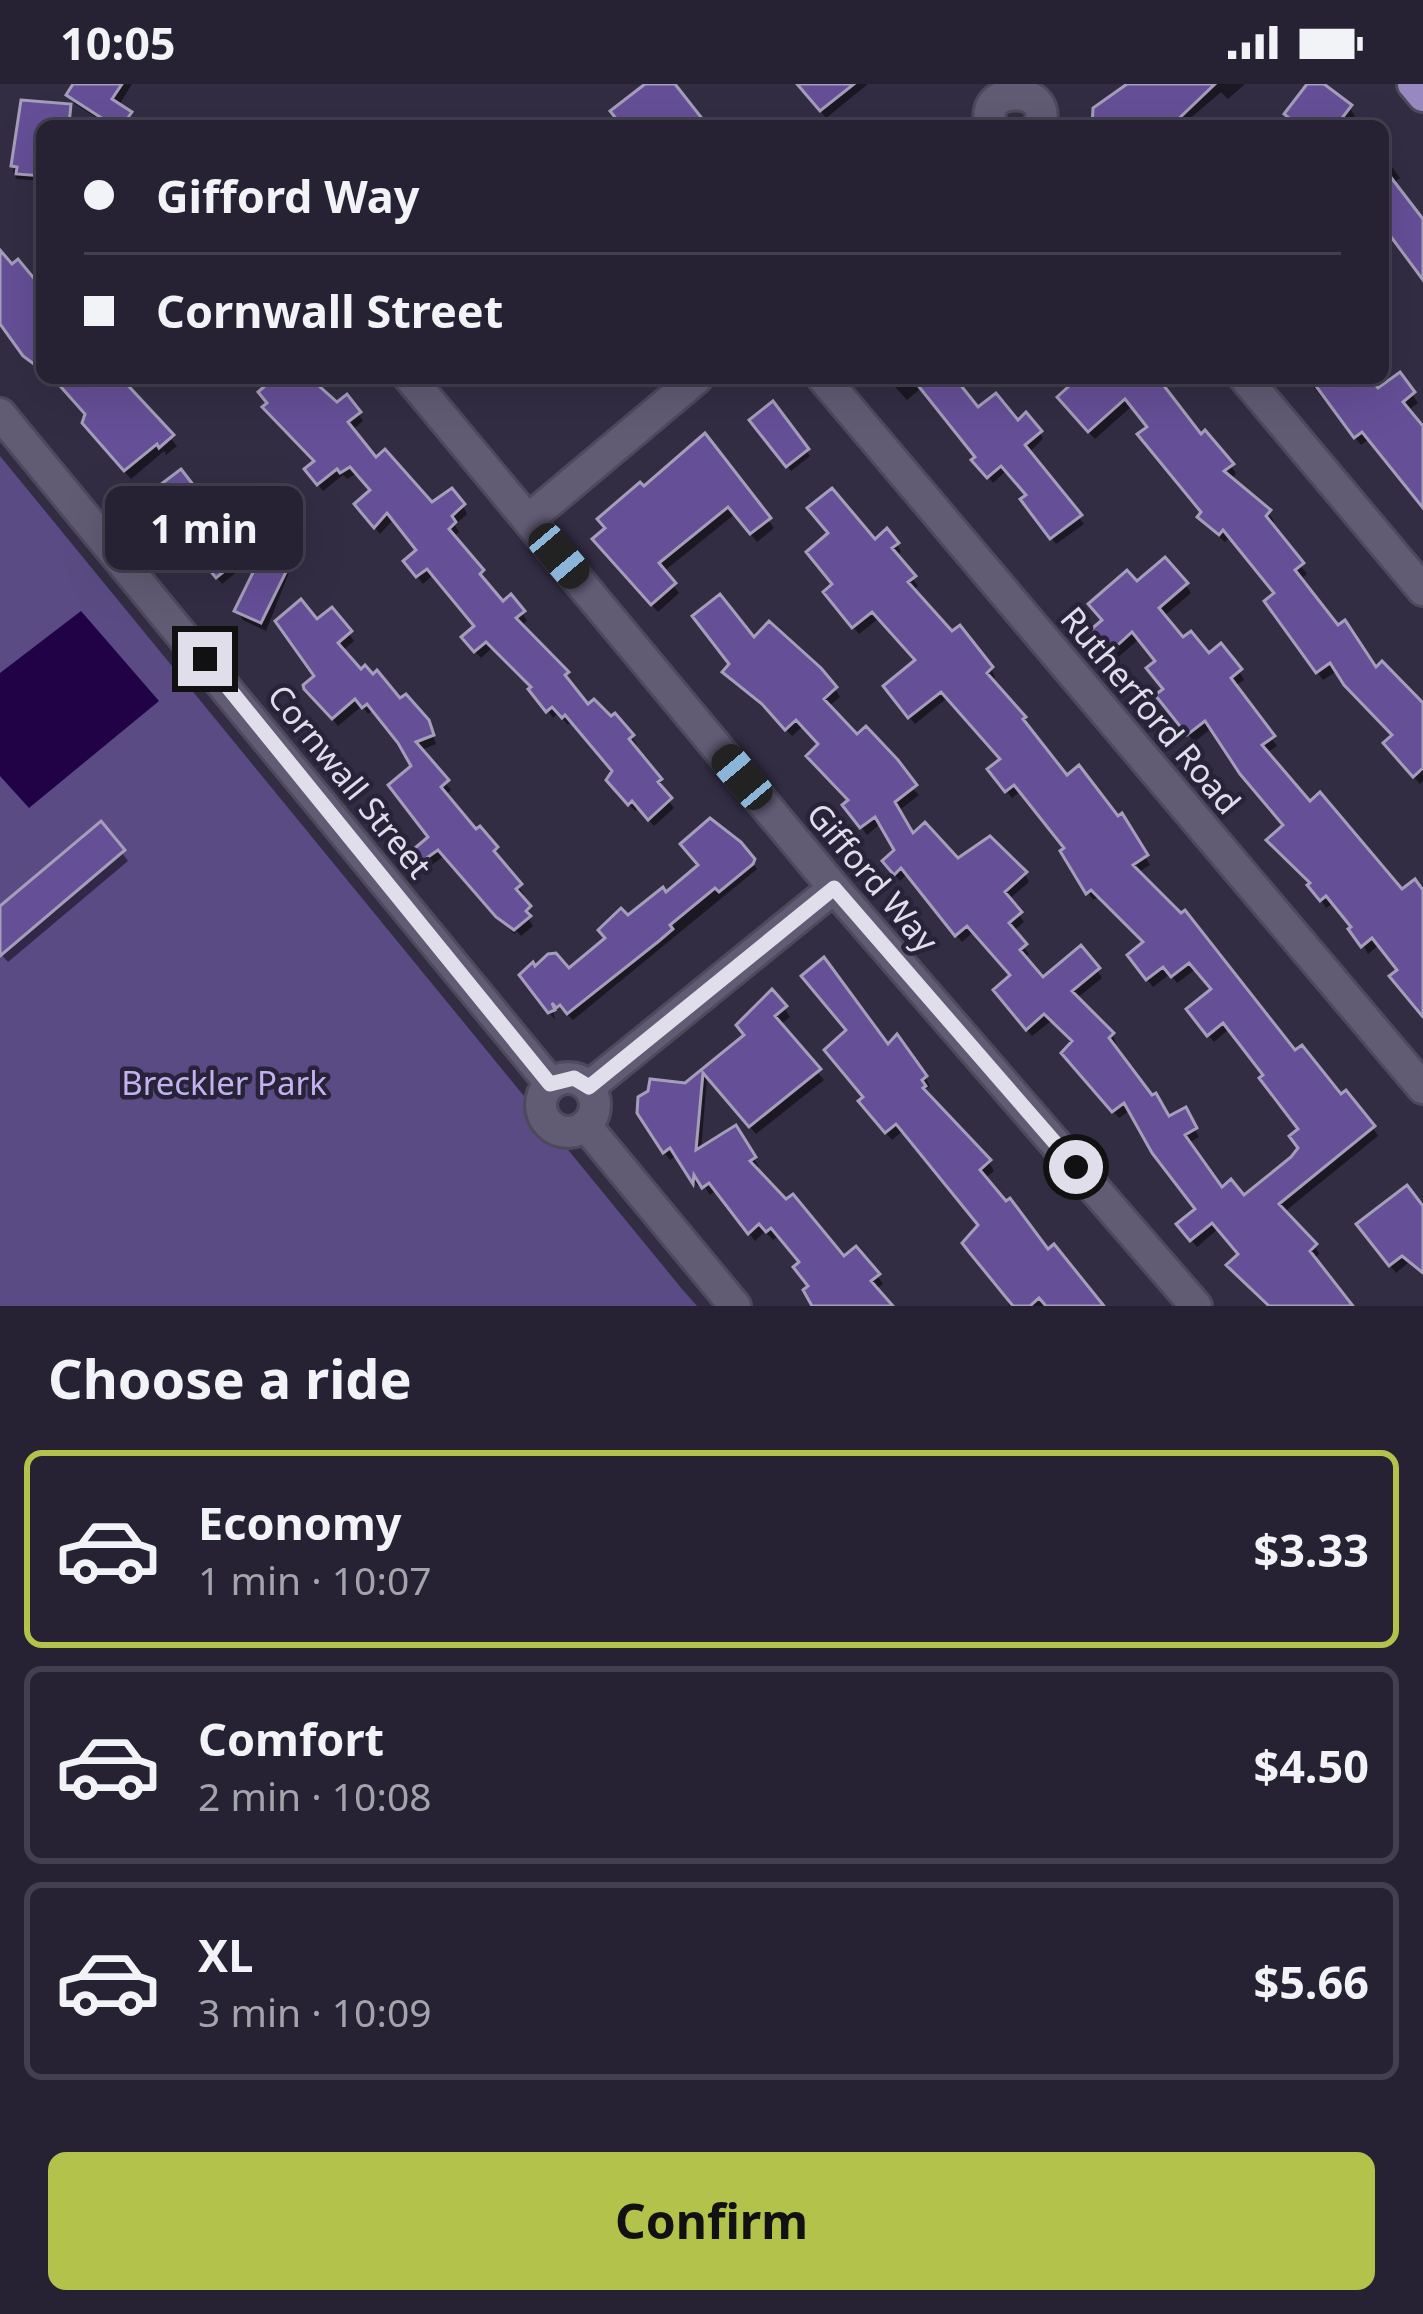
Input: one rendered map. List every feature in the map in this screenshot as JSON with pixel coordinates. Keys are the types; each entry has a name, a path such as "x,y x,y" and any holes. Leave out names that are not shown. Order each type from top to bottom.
{"main road":[{"path":"1413,84 1423,96"}],"street":[{"path":"1014,105 1064,84"},
{"name":"Gifford Way","path":"415,384 834,888 1196,1306"},
{"path":"529,519 690,384"},
{"name":"Rutherford Road","path":"829,384 1423,1088"},
{"path":"1250,384 1423,590"},
{"name":"Cornwall Street","path":"0,415 550,1084"},
{"path":"589,1087 834,888"},
{"path":"574,1078 589,1087 595,1107 586,1126 562,1131 548,1122 541,1107 550,1084 574,1078"},
{"path":"586,1126 736,1306"}],"green space":[{"name":"Breckler Park","path":"0,456 682,1289 697,1306 0,1306"}],"shaded area":[{"path":"81,611 159,701 29,808 0,776 0,673"}],"building":[{"path":"73,84 122,84 112,99 132,112 126,120 105,120 66,95"},
{"path":"645,84 675,84 703,120 617,120 610,111"},
{"path":"797,84 854,84 820,111"},
{"path":"1127,84 1215,84 1177,120 1092,120 1093,108"},
{"path":"1307,84 1324,84 1352,105 1341,120 1292,120 1284,114"},
{"path":"21,100 71,104 70,120 36,120 36,176 16,174 17,167 11,166"},
{"path":"1389,175 1423,219 1423,280 1389,234"},
{"path":"0,250 12,264 18,259 36,281 36,366 0,324"},
{"path":"1400,372 1415,392 1403,402 1423,426 1423,508 1362,432 1354,438 1314,384 1375,384 1378,388"},
{"path":"58,384 127,384 174,435 124,471 82,423 85,414"},
{"path":"267,384 317,384 337,402 347,394 361,412 348,422 376,457 385,449 432,502 452,488 465,504 452,516 456,522 449,529 484,570 480,574 503,601 511,594 525,611 516,618 569,672 565,675 588,704 594,699 611,716 615,713 634,735 629,739 672,798 648,820 632,801 628,805 606,780 612,771 565,715 562,718 552,707 546,712 528,689 531,687 486,642 474,652 461,637 474,626 427,569 416,577 403,561 416,550 387,513 374,528 354,504 370,490 350,467 340,473 337,469 317,485 304,469 314,461 262,407 267,403 258,392"},
{"path":"917,384 960,384 978,407 996,393 1018,420 1026,412 1042,431 1025,445 1082,515 1050,539 1020,499 1026,495 1001,466 987,478 971,460 975,457"},
{"path":"1071,384 1163,384 1201,434 1205,430 1234,464 1224,471 1271,510 1266,516 1304,563 1295,570 1338,625 1345,620 1376,667 1382,661 1423,703 1423,768 1413,777 1383,743 1392,735 1344,685 1330,663 1316,673 1264,601 1274,593 1223,530 1219,535 1197,517 1201,512 1137,434 1147,427 1125,399 1088,432 1057,397"},
{"path":"773,401 809,449 786,467 749,420"},
{"path":"705,433 771,518 750,534 728,507 659,563 676,583 651,605 592,539 605,528 597,519"},
{"path":"181,469 211,508 225,496 240,515 221,532 243,556 216,578 144,497"},
{"path":"832,488 875,539 887,528 899,543 892,548 916,576 908,582 952,631 960,625 993,667 987,673 1067,775 1079,765 1118,816 1122,813 1148,855 1133,865 1181,913 1185,910 1295,1050 1302,1045 1341,1094 1346,1090 1375,1126 1279,1204 1317,1244 1310,1251 1353,1306 1269,1306 1226,1265 1238,1254 1212,1223 1190,1241 1176,1224 1195,1209 1152,1153 1124,1103 1112,1112 1061,1053 1072,1041 1044,1014 1026,1030 993,990 1010,975 967,926 955,936 901,868 894,875 882,861 894,850 875,817 860,828 842,805 848,800 806,756 818,744 796,720 785,730 722,672 729,664 692,616 720,594 754,637 769,621 821,668 837,687 824,699 857,734 866,726 898,760 917,785 895,802 913,833 925,822 958,858 990,836 1027,872 1005,892 1022,912 1009,923 1027,944 1020,950 1043,977 1081,945 1100,968 1072,991 1114,1033 1109,1038 1152,1095 1156,1093 1169,1116 1186,1107 1197,1128 1185,1135 1222,1187 1231,1179 1244,1195 1291,1157 1298,1148 1289,1136 1298,1129 1259,1078 1263,1075 1223,1023 1207,1036 1186,1009 1211,989 1189,963 1171,977 1163,967 1146,980 1127,955 1143,942 1091,890 1086,894 1060,851 1064,848 1014,785 1005,792 987,769 1000,759 941,692 908,718 883,686 915,660 872,612 852,628 823,592 832,584 806,552 828,533 807,508"},
{"path":"279,532 296,535 287,570 261,623 234,611 269,540"},
{"path":"1165,557 1188,583 1159,608 1183,637 1191,631 1209,653 1221,643 1242,669 1231,678 1275,736 1262,745 1310,801 1320,792 1402,889 1415,879 1423,890 1423,1017 1389,976 1397,970 1372,938 1361,947 1326,896 1320,901 1310,883 1266,840 1283,825 1240,774 1205,721 1187,735 1155,695 1163,689 1146,668 1155,661 1132,632 1108,654 1088,632 1102,620 1088,604 1127,570 1137,581"},
{"path":"301,599 317,619 332,607 352,631 338,643 361,669 365,665 373,674 377,670 400,698 406,694 429,720 434,735 416,742 449,780 441,787 498,847 494,851 522,884 516,889 531,906 526,911 531,916 514,930 496,917 438,850 411,869 402,859 428,837 388,785 411,766 367,704 362,708 355,699 332,719 304,689 314,676 275,621"},
{"path":"710,818 741,842 755,859 753,864 719,892 715,888 670,925 673,929 659,941 567,1014 552,1003 555,1010 548,1013 519,975 548,954 556,953 569,968 605,938 598,930 621,908 628,915 663,887 666,892 698,865 680,844"},
{"path":"101,821 125,850 0,956 0,906"},
{"path":"824,957 888,1044 897,1034 927,1076 923,1088 991,1160 980,1170 1006,1201 1010,1198 1048,1249 1054,1244 1104,1306 1046,1306 1039,1298 1030,1306 1013,1306 969,1252 962,1243 978,1225 896,1124 885,1133 824,1050 846,1030 801,976"},
{"path":"772,989 787,1006 775,1016 821,1069 749,1127 703,1073 696,1150 736,1125 756,1157 750,1161 786,1199 793,1194 844,1256 856,1246 880,1274 871,1281 893,1306 812,1306 803,1290 808,1286 793,1267 799,1262 771,1228 766,1232 759,1224 748,1234 709,1183 702,1188 694,1175 693,1184 670,1148 663,1153 637,1113 638,1097 648,1091 650,1079 685,1083 744,1035 736,1025"},
{"path":"1407,1185 1423,1206 1423,1273 1402,1256 1389,1266 1356,1224"}],"route":[{"path":"205,659 550,1084 574,1078 589,1087 834,888 1076,1167"}]}
